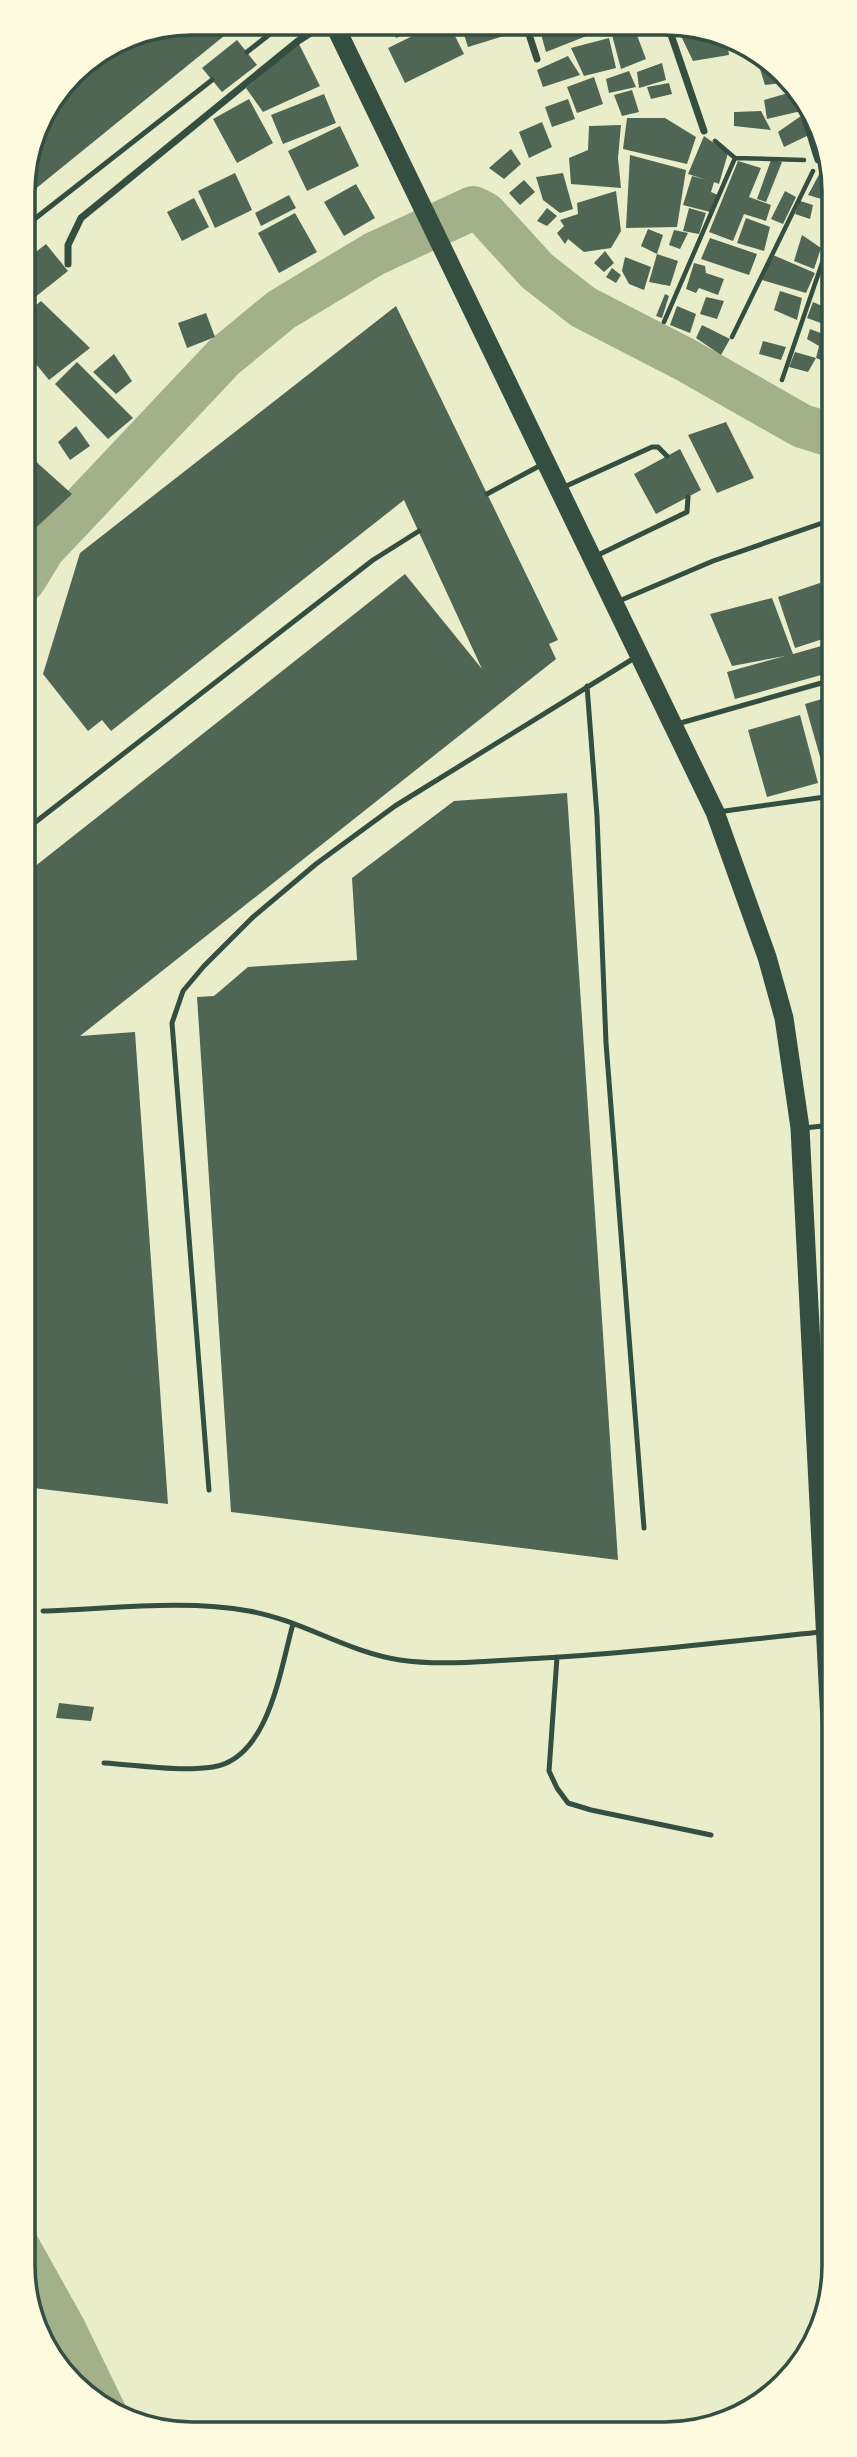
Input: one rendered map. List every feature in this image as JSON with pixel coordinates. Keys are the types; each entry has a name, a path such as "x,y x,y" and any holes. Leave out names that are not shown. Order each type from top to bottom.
{"highway":[{"path":"339,35 449,257 715,813 767,957 784,1018 800,1128 822,1539"}],"street":[{"path":"68,264 68,245 81,218 308,35"},
{"path":"529,35 537,59"},
{"path":"671,35 704,131"},
{"path":"808,128 818,160"}],"lane":[{"path":"247,52 269,35"},
{"path":"35,219 212,80"},
{"path":"559,488 652,447 658,447 667,456"},
{"path":"487,494 547,461"},
{"path":"593,558 687,512 688,497"},
{"path":"615,603 713,561 822,523"},
{"path":"35,822 373,560 419,531"},
{"path":"209,1490 172,1023 183,991 252,918 316,864 395,806 639,655"},
{"path":"673,726 822,683"},
{"path":"587,686 597,816 606,1043 644,1528"},
{"path":"715,813 822,797"},
{"path":"800,1128 822,1126"},
{"path":"43,1611 209,1605 252,1611 358,1650 399,1660 447,1663 622,1653 822,1633"},
{"path":"104,1763 180,1768 213,1767 232,1760 250,1746 268,1716 293,1624"},
{"path":"557,1657 549,1770 568,1803 711,1835"}],"path":[{"path":"704,131 735,158 818,160 732,337"},
{"path":"664,322 735,158"},
{"path":"782,380 822,263"}],"shaded area":[{"path":"35,2232 83,2318 126,2407 81,2376 51,2334 36,2285"}],"building":[{"path":"182,35 225,35 35,189 40,152 56,114 81,81 97,68 114,56 142,43"},
{"path":"415,35 454,35 464,54 405,83 388,48"},
{"path":"464,35 507,35 468,47"},
{"path":"541,35 589,35 546,52"},
{"path":"612,35 637,35 646,59 621,69"},
{"path":"681,36 725,47 729,55 693,61"},
{"path":"609,38 616,68 584,76 571,48"},
{"path":"237,40 257,65 222,92 202,68"},
{"path":"299,44 320,86 263,112 246,88"},
{"path":"568,56 580,75 543,87 537,70"},
{"path":"662,63 666,80 639,88 637,72"},
{"path":"760,68 778,83 765,85"},
{"path":"629,71 636,87 609,93 606,79"},
{"path":"594,77 603,104 577,113 567,87"},
{"path":"669,83 672,94 651,99 647,87"},
{"path":"632,90 639,112 622,116 614,95"},
{"path":"324,94 336,123 283,144 271,115"},
{"path":"786,94 799,111 767,119 764,100"},
{"path":"249,99 273,143 237,163 213,119"},
{"path":"568,99 575,119 552,127 545,107"},
{"path":"761,111 771,130 734,126 734,112"},
{"path":"801,116 809,135 784,147 778,132"},
{"path":"627,118 665,118 696,137 687,164 623,149"},
{"path":"542,122 552,147 529,158 519,132"},
{"path":"621,125 618,158 621,188 571,184 569,158 588,150 589,126"},
{"path":"340,126 359,166 307,191 288,151"},
{"path":"704,136 728,153 719,184 714,182 711,192 718,195 710,212 683,205 692,176 707,180 688,174"},
{"path":"511,149 521,164 504,179 489,168"},
{"path":"630,155 686,170 677,227 626,228"},
{"path":"771,160 782,162 766,202 757,199"},
{"path":"738,161 761,168 749,197 771,205 766,221 744,214 733,241 709,232"},
{"path":"821,171 822,199 808,195"},
{"path":"235,173 252,210 215,228 198,191"},
{"path":"563,173 573,209 560,213 543,200 536,177"},
{"path":"524,180 535,192 520,205 509,193"},
{"path":"356,184 375,218 344,236 324,202"},
{"path":"616,191 621,231 611,248 584,252 568,239 565,244 557,233 564,226 560,220 578,214 577,203"},
{"path":"785,191 796,197 783,224 771,219"},
{"path":"289,195 296,208 261,226 255,213"},
{"path":"194,198 209,227 182,241 167,212"},
{"path":"800,201 813,205 810,219 795,214"},
{"path":"547,208 557,216 547,226 537,221"},
{"path":"689,208 706,213 699,234 683,231"},
{"path":"295,213 317,252 279,273 258,233"},
{"path":"746,218 770,227 764,251 737,243"},
{"path":"648,229 663,235 657,254 641,246"},
{"path":"674,230 688,233 680,249 669,245"},
{"path":"802,235 821,248 814,269 794,261"},
{"path":"710,238 757,254 749,275 701,259"},
{"path":"46,244 68,271 35,297 35,253"},
{"path":"605,251 614,263 604,272 594,263"},
{"path":"657,254 678,261 670,286 649,282"},
{"path":"773,255 815,273 806,293 762,280"},
{"path":"625,257 651,267 644,290 629,284 622,271"},
{"path":"694,263 705,266 706,273 724,279 718,295 699,288 696,293 686,289"},
{"path":"612,268 621,275 616,283 606,277"},
{"path":"780,291 802,298 797,320 774,310"},
{"path":"665,294 669,296 662,318 656,316"},
{"path":"706,297 724,301 717,319 700,314"},
{"path":"41,301 90,348 49,380 35,363 35,306"},
{"path":"813,302 822,306 822,323 807,318"},
{"path":"396,306 558,640 549,644 556,659 80,1036 135,1032 168,1504 35,1488 35,866 405,574 482,669 404,500 111,731 102,720 88,731 43,674 80,553"},
{"path":"677,306 696,314 690,333 670,325"},
{"path":"206,313 215,337 187,348 178,323"},
{"path":"702,325 730,339 721,355 696,338"},
{"path":"810,329 822,334 822,360 816,358 819,346 807,339"},
{"path":"763,341 786,347 781,360 759,354"},
{"path":"795,352 816,358 808,372 789,367"},
{"path":"114,354 132,381 116,394 93,372"},
{"path":"77,362 133,418 108,439 55,384"},
{"path":"726,422 754,478 717,493 688,435"},
{"path":"76,426 90,446 70,460 58,442"},
{"path":"680,449 701,490 656,514 634,474"},
{"path":"35,461 72,494 35,529"},
{"path":"820,583 822,639 795,648 778,597"},
{"path":"772,598 793,654 822,646 822,675 735,699 727,672 785,656 732,666 710,614"},
{"path":"822,699 822,764 805,704"},
{"path":"800,715 818,783 767,797 748,730"},
{"path":"567,793 618,1560 231,1512 197,997 214,996 248,967 357,960 352,878 454,801"},
{"path":"59,1703 94,1707 91,1721 56,1718"}],"waterway":[{"path":"35,562 43,549 224,357 281,310 374,254 473,208 485,214 537,271 583,307 686,360 802,426 822,432"}]}
